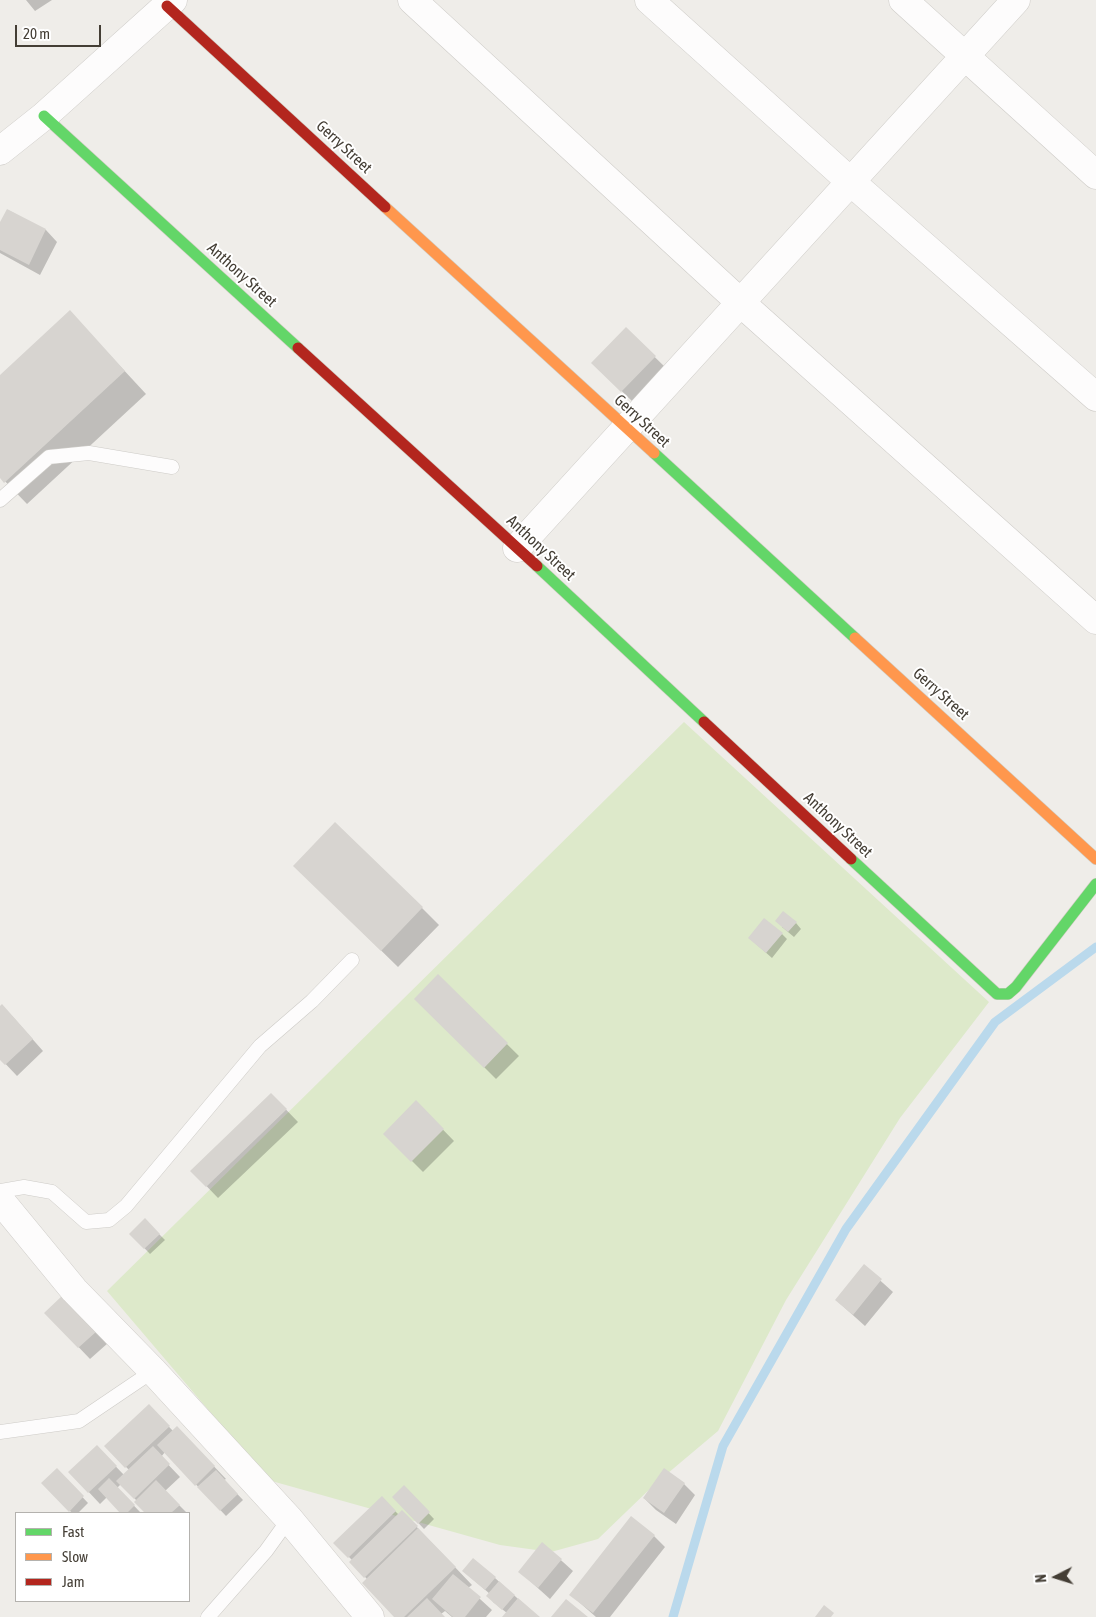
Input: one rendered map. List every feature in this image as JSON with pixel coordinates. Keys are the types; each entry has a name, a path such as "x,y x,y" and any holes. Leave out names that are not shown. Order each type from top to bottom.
{"street":[{"path":"412,0 741,303 1096,620"},
{"path":"649,0 851,182 1096,397"},
{"path":"903,0 1096,175"},
{"path":"517,548 1016,0"},
{"path":"0,151 44,116 170,3"},
{"name":"Gerry Street","path":"170,3 626,428 1096,859"},
{"name":"Anthony Street","path":"44,116 517,548 998,994 1008,994 1016,987 1096,884"},
{"path":"0,1200 74,1290 154,1370 289,1519 370,1617"}],"lane":[{"path":"0,500 49,457 89,453 172,467"},
{"path":"0,1191 24,1186 52,1192 86,1222 109,1220 126,1206 260,1046 312,1001 352,960"},
{"path":"0,1432 79,1420 154,1370"},
{"path":"208,1617 266,1551 289,1519"}],"green space":[{"path":"684,722 989,1002 900,1118 786,1300 718,1431 655,1484 598,1539 551,1552 500,1545 268,1480 107,1291"}],"building":[{"path":"7,209 46,229 29,265 0,250 0,222"},
{"path":"70,310 125,371 4,483 0,478 0,375"},
{"path":"626,327 656,356 621,392 591,363"},
{"path":"335,822 423,907 381,951 293,866"},
{"path":"783,911 797,922 788,932 775,921"},
{"path":"764,918 783,933 766,953 748,938"},
{"path":"438,974 508,1043 484,1068 414,999"},
{"path":"2,1004 33,1039 5,1065 0,1060 0,1006"},
{"path":"271,1093 287,1109 206,1187 190,1171"},
{"path":"416,1100 444,1129 411,1162 383,1134"},
{"path":"145,1218 160,1234 144,1249 129,1234"},
{"path":"864,1264 882,1279 853,1315 835,1300"},
{"path":"63,1295 97,1331 78,1348 44,1313"},
{"path":"149,1404 170,1426 125,1468 104,1446"},
{"path":"177,1426 215,1466 195,1486 157,1445"},
{"path":"97,1445 117,1466 88,1493 68,1472"},
{"path":"153,1446 170,1464 134,1499 116,1481"},
{"path":"57,1468 84,1496 69,1512 41,1483"},
{"path":"664,1468 685,1483 664,1513 643,1498"},
{"path":"216,1470 238,1494 220,1511 197,1487"},
{"path":"109,1478 135,1505 128,1512 119,1512 98,1489"},
{"path":"156,1480 180,1505 172,1512 144,1512 134,1502"},
{"path":"404,1485 430,1512 418,1524 392,1497"},
{"path":"382,1496 396,1511 348,1558 333,1543"},
{"path":"402,1510 418,1526 364,1578 349,1562"},
{"path":"631,1516 655,1535 593,1613 569,1595"},
{"path":"418,1528 456,1567 404,1617 394,1617 362,1583"},
{"path":"542,1542 562,1559 538,1588 518,1572"},
{"path":"473,1558 496,1577 485,1590 462,1571"},
{"path":"453,1574 481,1597 465,1617 453,1617 432,1599"},
{"path":"499,1581 515,1595 502,1610 486,1596"},
{"path":"427,1598 445,1617 407,1617"},
{"path":"518,1598 540,1617 502,1617"},
{"path":"566,1599 588,1617 551,1617"},
{"path":"824,1605 834,1613 831,1617 815,1617"}],"waterway":[{"path":"673,1617 723,1446 846,1229 995,1022 1096,947"}],"traffic: fast":[{"path":"44,116 298,348"},
{"path":"654,453 855,638"},
{"path":"537,566 704,722"},
{"path":"851,859 997,994 1008,994 1016,987 1096,884"}],"traffic: slow":[{"path":"385,207 654,453"},
{"path":"855,638 1096,859"}],"traffic: jam":[{"path":"167,6 385,207"},
{"path":"298,348 537,566"},
{"path":"704,722 851,859"}]}
